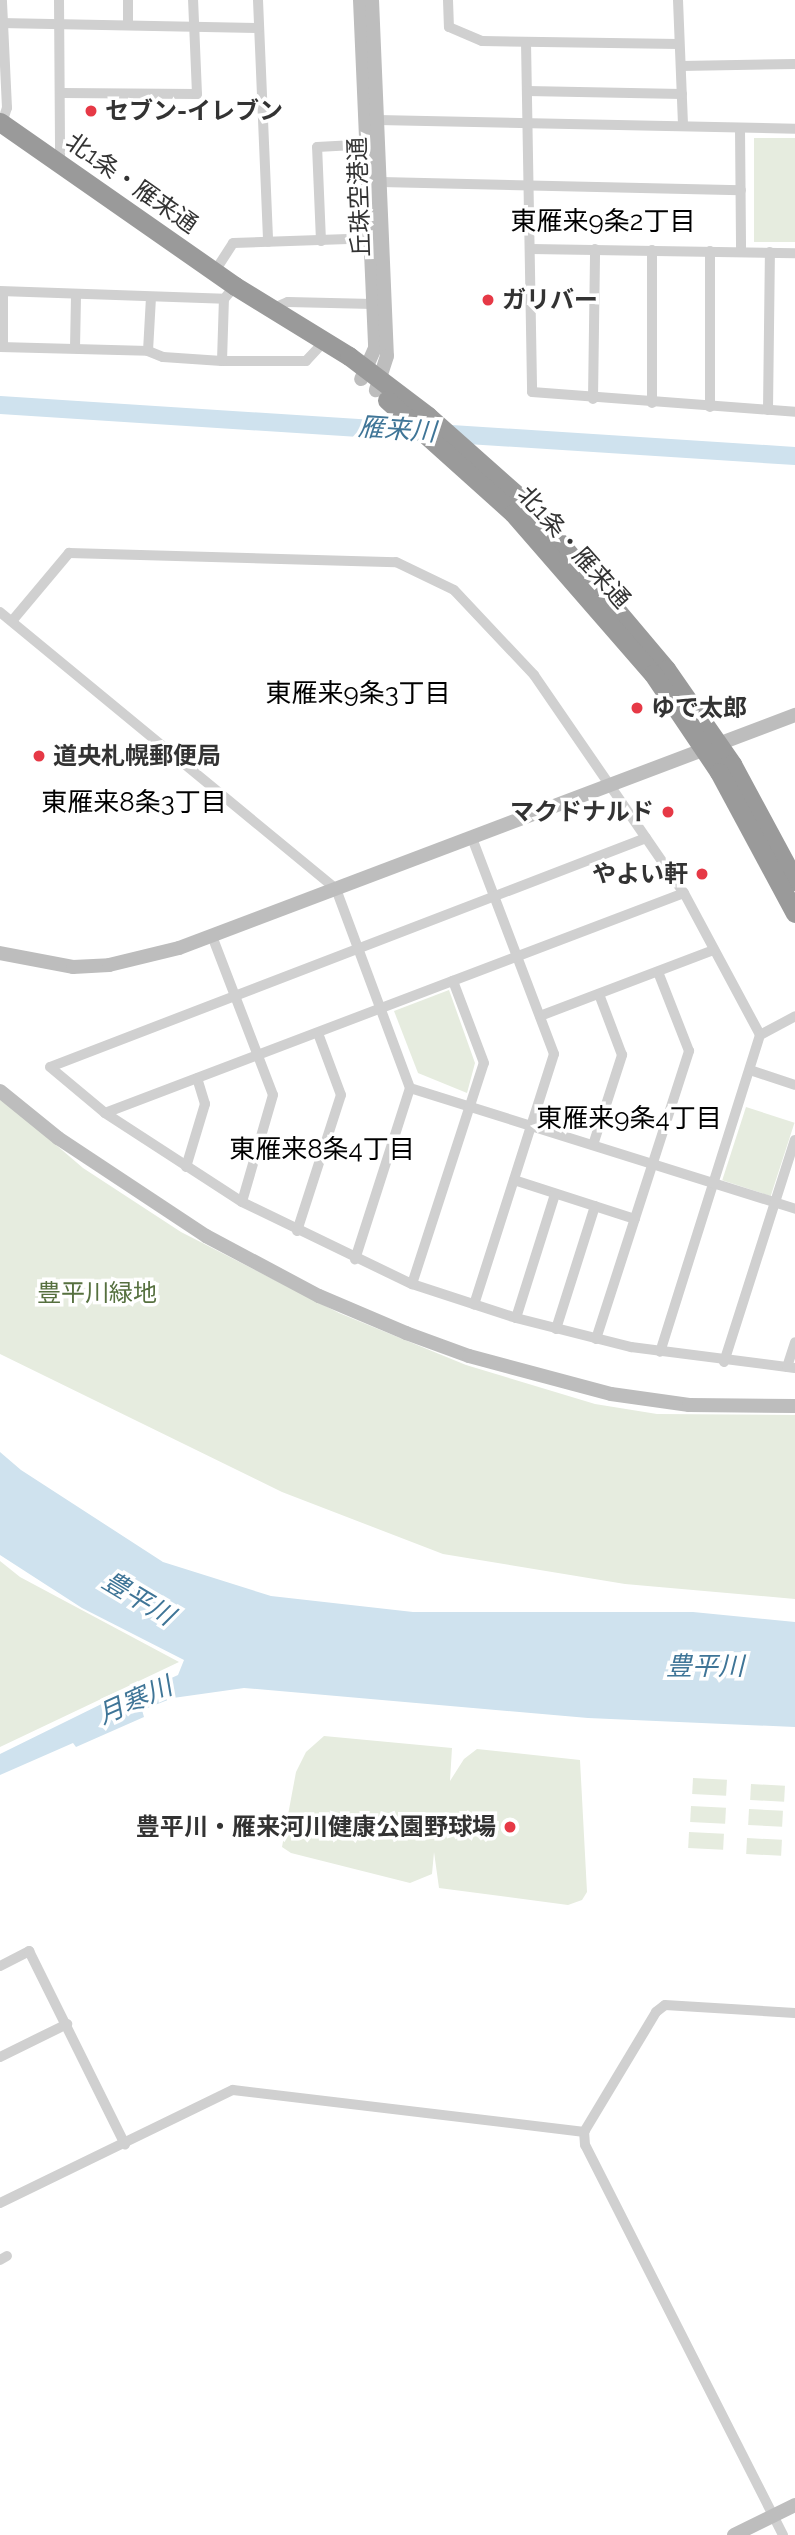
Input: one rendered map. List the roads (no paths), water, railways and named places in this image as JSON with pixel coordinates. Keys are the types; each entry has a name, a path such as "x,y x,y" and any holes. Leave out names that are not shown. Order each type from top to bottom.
{"highway":[{"name":"北1条・雁来通","path":"1,123 215,271 230,292 428,416 462,445 572,554 666,669 710,747 795,913"},
{"name":"北1条・雁来通","path":"230,292 276,307 371,380 404,414 513,513 653,674 710,747 795,881"}],"street":[{"path":"1,123 6,108 2,0"},
{"path":"59,0 62,93 60,163"},
{"path":"128,0 128,25"},
{"path":"62,93 197,94 193,0"},
{"path":"258,0 268,242"},
{"name":"丘珠空港通","path":"360,0 387,356 371,380"},
{"name":"丘珠空港通","path":"371,380 381,182 373,144 378,120 372,0"},
{"path":"448,0 449,27 482,41 679,44"},
{"path":"678,0 683,126"},
{"path":"2,23 259,28"},
{"path":"526,42 532,392 593,399 795,412"},
{"path":"681,66 795,64"},
{"path":"527,91 681,94"},
{"path":"378,120 795,129"},
{"path":"740,128 741,252"},
{"path":"321,241 317,147 373,144"},
{"path":"381,182 741,190"},
{"path":"215,271 233,243 377,239"},
{"path":"531,249 795,253"},
{"path":"593,399 595,249"},
{"path":"652,250 652,403"},
{"path":"710,251 710,407"},
{"path":"768,410 769,252"},
{"path":"222,361 230,292 151,297 1,292 1,347 148,351 163,357 222,361 306,361 318,348"},
{"path":"75,348 76,296"},
{"path":"148,351 151,297"},
{"path":"276,307 288,302 373,304"},
{"path":"12,621 69,553 396,562 454,590 534,676 684,893 760,1035 660,1352"},
{"path":"0,612 336,889 410,1088 355,1259"},
{"path":"0,953 73,967 108,965 212,936 795,715"},
{"path":"472,838 554,1054 474,1305"},
{"path":"646,838 50,1067 105,1113 242,1202 355,1259 412,1284 556,1329 660,1352 724,1362 791,1368 795,1342"},
{"path":"105,1113 684,893"},
{"path":"212,936 274,1103 242,1202"},
{"path":"540,1016 714,950"},
{"path":"596,1339 689,1051 658,972"},
{"path":"412,1284 484,1063 453,981"},
{"path":"593,1145 622,1055 599,994"},
{"path":"760,1035 795,1016"},
{"path":"297,1231 341,1095 318,1033"},
{"path":"750,1070 795,1085"},
{"path":"186,1167 205,1104 197,1078"},
{"path":"410,1088 795,1209"},
{"path":"0,1091 58,1138 206,1236 319,1296 406,1333 469,1356 611,1394 690,1405 795,1406"},
{"path":"724,1362 795,1140"},
{"path":"514,1180 635,1219"},
{"path":"516,1318 555,1194"},
{"path":"556,1329 595,1206"},
{"path":"0,1966 29,1951 125,2144"},
{"path":"778,2525 585,2145 583,2132 657,2010 665,2005 795,2013"},
{"path":"0,2057 67,2024"},
{"path":"0,2203 233,2090 583,2132"},
{"path":"734,2535 778,2525 795,2505"}],"water":[{"name":"豊平川","path":"0,1452 21,1470 163,1562 271,1596 413,1612 693,1612 795,1622 795,1727 588,1718 244,1688 173,1698 142,1710 144,1717 76,1747 73,1743 0,1775 0,1754 134,1688 145,1690 178,1675 184,1660 82,1608 0,1555"}],"waterway":[{"name":"雁来川","path":"0,405 795,456"}],"place":[{"name":"セブン-イレブン","path":"91,111"},
{"name":"ガリバー","path":"488,300"},
{"name":"ゆで太郎","path":"637,708"},
{"name":"道央札幌郵便局","path":"39,756"},
{"name":"マクドナルド","path":"668,812"},
{"name":"やよい軒","path":"702,874"},
{"name":"豊平川・雁来河川健康公園野球場","path":"510,1827"}],"district":[{"name":"東雁来9条2丁目","path":"603,222"},
{"name":"東雁来9条3丁目","path":"358,694"},
{"name":"東雁来8条3丁目","path":"134,803"},
{"name":"東雁来9条4丁目","path":"629,1119"},
{"name":"東雁来8条4丁目","path":"322,1150"}],"park label":[{"name":"豊平川緑地","path":"97,1293"}],"water label":[{"name":"月寒川","path":"135,1701"}]}
